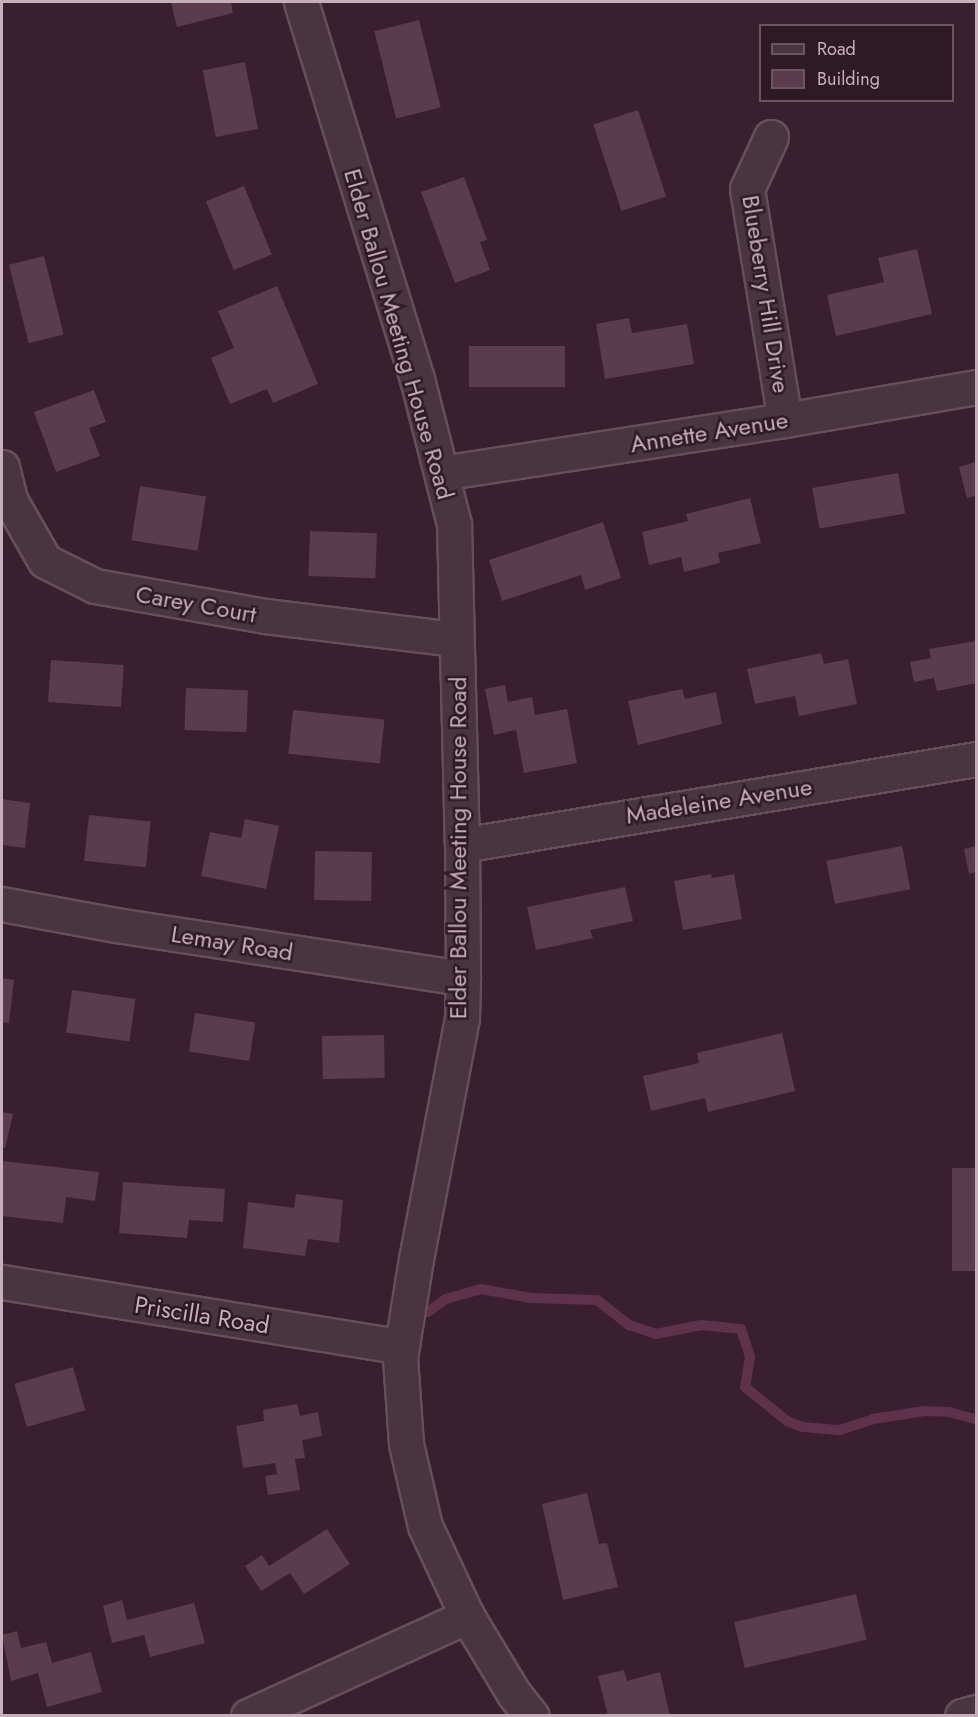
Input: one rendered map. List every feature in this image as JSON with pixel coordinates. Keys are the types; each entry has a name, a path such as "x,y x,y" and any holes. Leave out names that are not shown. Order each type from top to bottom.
{"street":[{"name":"Elder Ballou Meeting House Road","path":"302,2 417,379 454,524 462,844 462,1018 416,1259 400,1358 406,1444 425,1526 467,1617 514,1694 532,1716"},
{"name":"Blueberry Hill Drive","path":"771,137 747,189 786,420"},
{"name":"Annette Avenue","path":"442,473 786,420 976,387"},
{"name":"Carey Court","path":"2,467 10,500 45,561 95,586 266,616 456,639"},
{"name":"Madeleine Avenue","path":"462,844 976,759"},
{"name":"Lemay Road","path":"2,904 116,925 463,978"},
{"name":"Priscilla Road","path":"2,1282 402,1347"},
{"path":"248,1716 467,1617"},
{"path":"962,1716 976,1712"}],"building":[{"path":"171,2 231,2 233,13 177,27"},
{"path":"419,20 441,107 396,118 374,31"},
{"path":"245,62 258,129 216,137 203,70"},
{"path":"638,110 666,197 621,211 593,125"},
{"path":"464,177 487,240 480,242 490,270 455,283 421,192"},
{"path":"244,186 272,255 234,270 206,201"},
{"path":"917,249 932,314 836,336 827,295 884,282 878,258"},
{"path":"44,256 64,335 29,343 9,265"},
{"path":"277,286 318,384 273,403 267,389 230,404 211,358 234,348 218,311"},
{"path":"629,318 632,333 687,324 694,364 605,379 596,324"},
{"path":"469,346 565,346 565,387 469,387"},
{"path":"94,390 106,422 89,428 100,456 56,472 34,412"},
{"path":"976,462 976,496 967,498 959,467"},
{"path":"898,473 905,513 819,528 812,488"},
{"path":"140,486 206,496 198,551 131,540"},
{"path":"750,498 761,543 718,553 720,563 684,572 681,557 649,565 642,532 688,521 686,514"},
{"path":"603,522 621,578 585,590 581,575 502,601 489,560"},
{"path":"310,531 377,533 375,578 308,576"},
{"path":"976,641 976,683 937,691 934,678 914,682 910,662 931,658 929,649"},
{"path":"821,653 824,664 848,659 857,704 799,716 795,696 755,704 747,669"},
{"path":"51,660 124,665 121,707 48,702"},
{"path":"505,685 508,702 532,697 535,715 567,709 577,763 524,773 516,730 494,735 485,689"},
{"path":"186,688 248,690 246,732 185,730"},
{"path":"682,689 685,699 716,692 722,724 638,745 628,701"},
{"path":"293,710 384,720 380,763 288,754"},
{"path":"2,799 30,803 25,848 2,845"},
{"path":"89,815 151,821 146,867 84,861"},
{"path":"245,819 279,826 266,889 201,876 210,832 241,838"},
{"path":"902,846 910,889 835,904 826,861"},
{"path":"976,846 976,872 969,874 964,849"},
{"path":"315,851 372,852 371,901 314,900"},
{"path":"711,874 712,878 734,874 742,919 683,930 674,881"},
{"path":"625,887 633,921 590,930 593,938 536,950 527,907"},
{"path":"2,978 14,980 9,1023 2,1022"},
{"path":"72,990 135,999 129,1041 66,1033"},
{"path":"195,1013 255,1023 249,1061 189,1052"},
{"path":"782,1033 795,1091 708,1112 705,1098 651,1111 643,1076 699,1063 697,1053"},
{"path":"384,1035 385,1078 323,1079 322,1036"},
{"path":"2,1112 13,1114 5,1148 2,1147"},
{"path":"2,1161 99,1172 95,1201 66,1197 63,1223 2,1216"},
{"path":"952,1168 976,1168 976,1271 952,1271"},
{"path":"123,1182 225,1189 223,1222 189,1220 187,1238 119,1233"},
{"path":"296,1194 343,1200 339,1243 308,1239 305,1256 243,1248 248,1202 294,1208"},
{"path":"73,1367 85,1410 27,1427 14,1384"},
{"path":"297,1404 300,1416 318,1412 322,1436 302,1440 305,1458 295,1459 300,1490 268,1495 265,1476 277,1474 275,1463 243,1468 236,1426 264,1421 263,1410"},
{"path":"587,1493 599,1544 607,1543 618,1587 563,1600 542,1504"},
{"path":"327,1529 350,1564 304,1594 290,1573 261,1591 245,1566 262,1555 269,1566"},
{"path":"856,1594 867,1640 745,1668 734,1622"},
{"path":"122,1600 127,1620 194,1603 205,1643 150,1657 144,1635 112,1643 103,1606"},
{"path":"17,1631 21,1648 46,1642 52,1663 91,1652 102,1692 47,1707 38,1673 11,1681 2,1635"},
{"path":"624,1670 627,1681 660,1672 670,1716 608,1716 598,1676"}],"waterway":[{"path":"428,1312 446,1299 481,1289 531,1298 597,1300 629,1325 656,1334 701,1325 741,1329 750,1357 745,1387 787,1421 803,1427 840,1430 873,1419 924,1411 949,1412 976,1419"}]}
